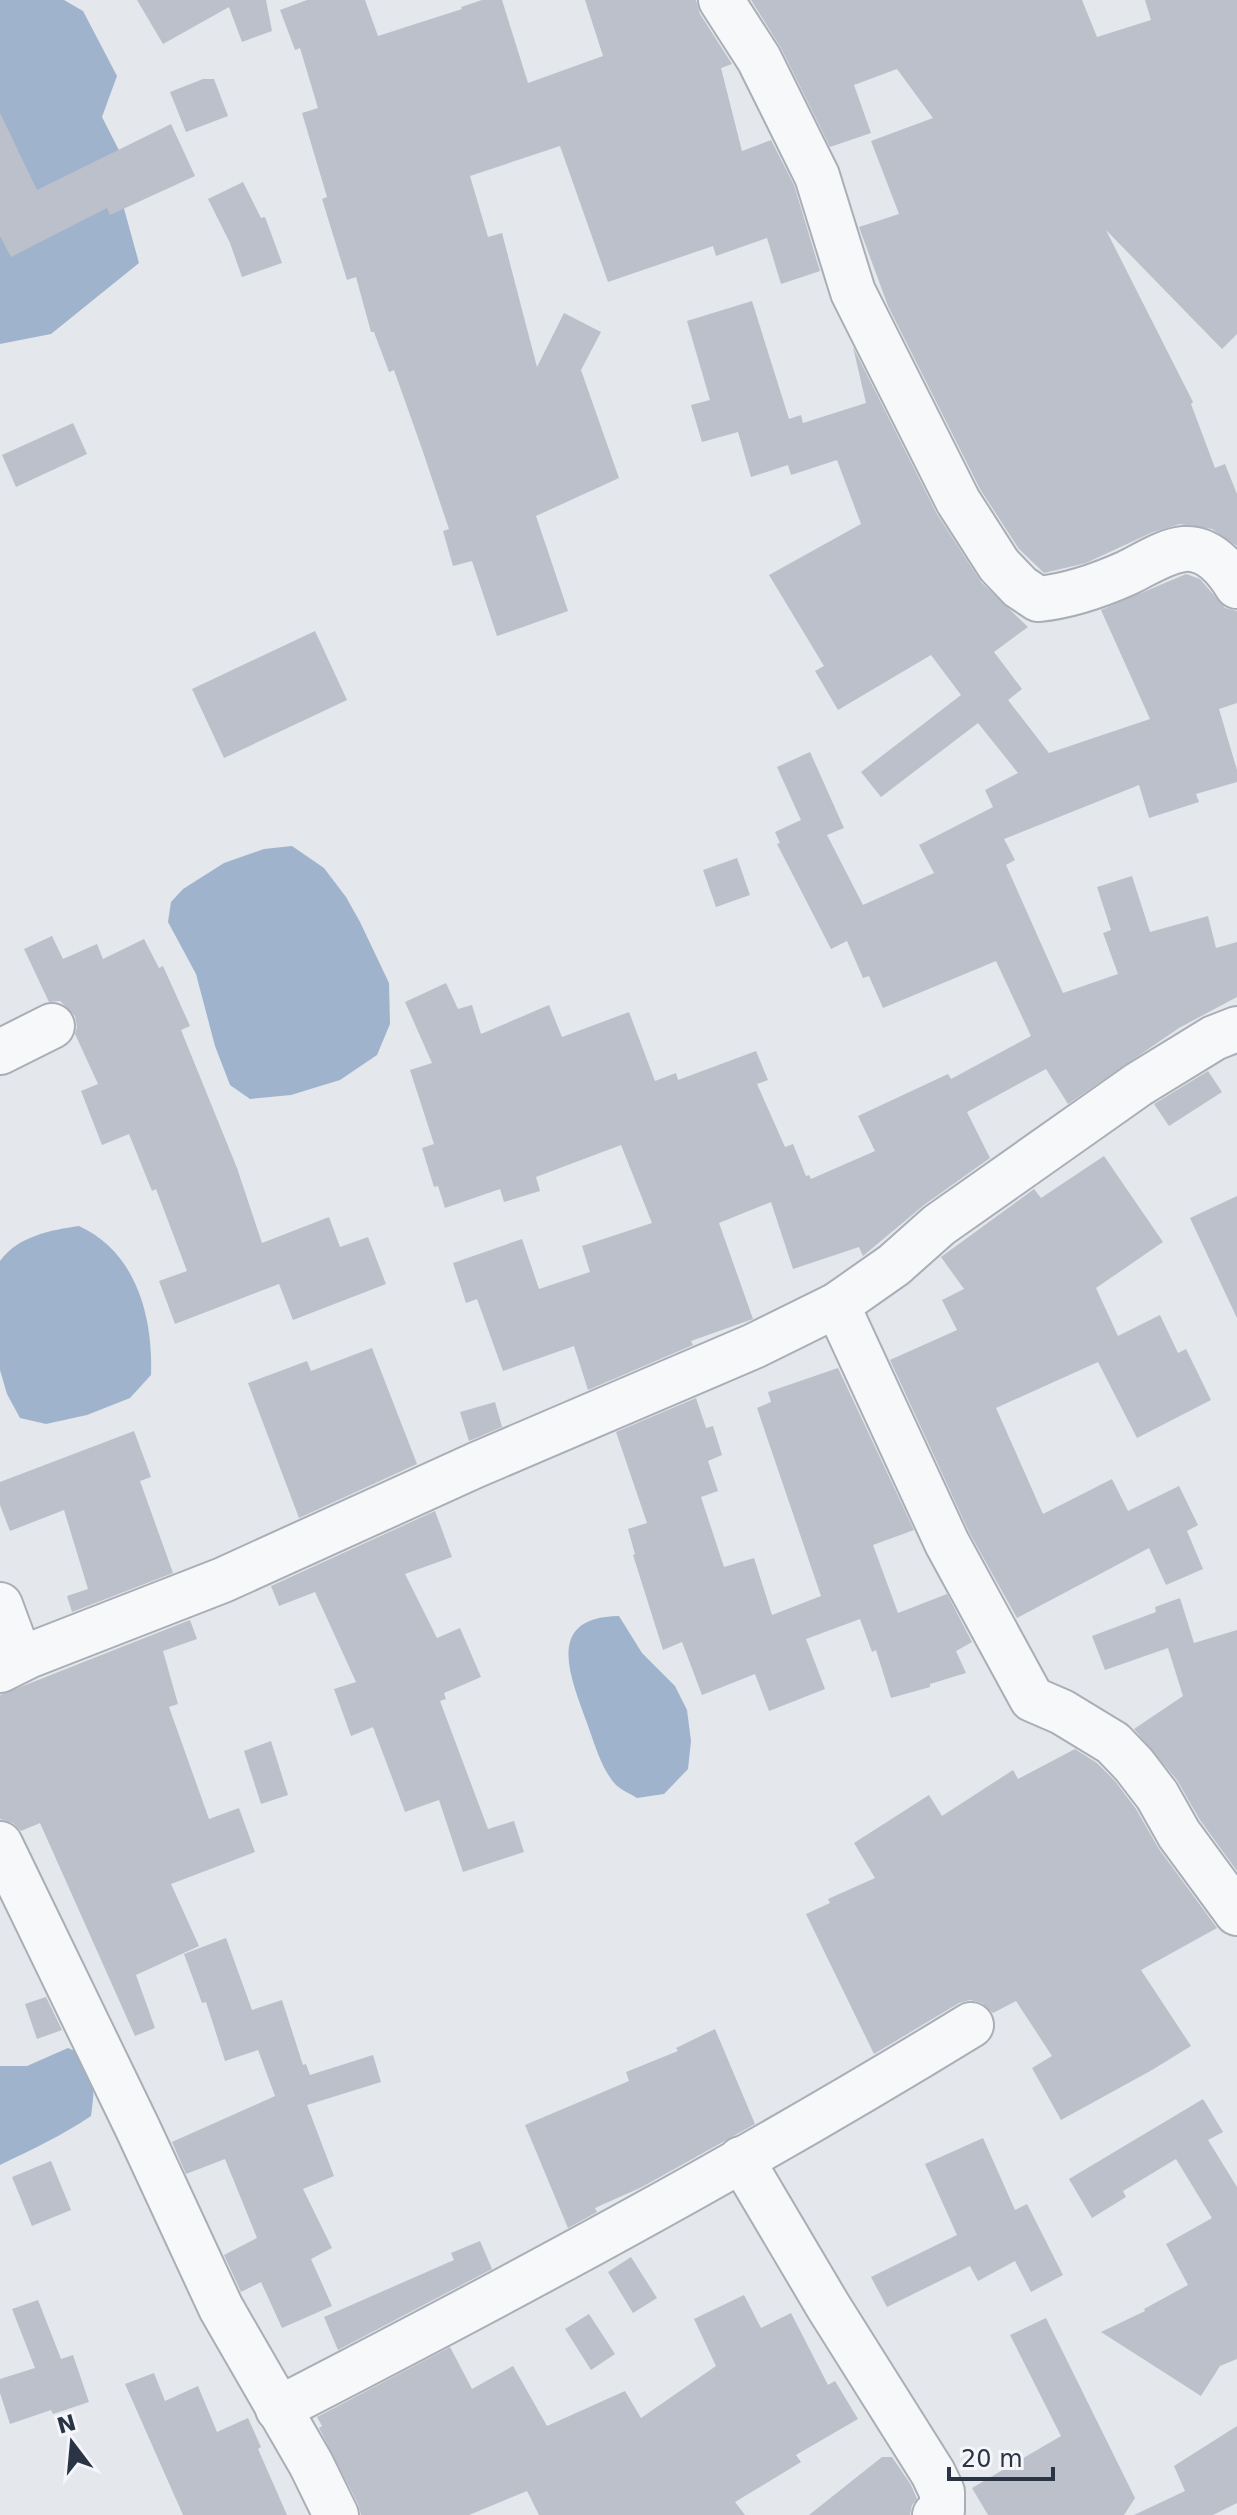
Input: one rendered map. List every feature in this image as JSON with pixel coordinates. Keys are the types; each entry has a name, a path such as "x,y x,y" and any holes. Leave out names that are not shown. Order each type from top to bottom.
{"street":[{"path":"721,0 759,59 817,176 853,292 958,501 999,565 1020,587 1038,599 1083,591 1161,556 1185,549 1207,554 1226,569 1237,586"},
{"path":"0,1052 52,1026"},
{"path":"0,1605 10,1665 223,1580 476,1465 754,1346 837,1305 894,1265 939,1225 1139,1084 1214,1038 1237,1029"},
{"path":"837,1305 947,1543 1032,1699 1113,1743 1157,1795 1179,1834 1237,1913"},
{"path":"0,1844 221,2308 311,2464 336,2515"},
{"path":"278,2409 495,2296 846,2101 971,2025"},
{"path":"741,2159 828,2306 933,2473 942,2492 942,2510 935,2515"}],"water":[{"path":"0,0 64,0 83,11 117,76 102,117 127,166 123,205 139,263 51,334 0,344"},
{"path":"292,846 324,868 360,922 389,983 390,1024 377,1055 340,1080 291,1095 250,1099 230,1085 215,1046 196,974 168,922 171,902 183,889 224,863 264,849"},
{"path":"79,1226 99,1237 115,1252 137,1288 149,1330 151,1375 130,1398 87,1415 46,1424 20,1418 7,1394 0,1370 0,1261 7,1252 26,1240 46,1232"},
{"path":"619,1616 642,1653 675,1686 687,1710 691,1741 688,1769 664,1794 637,1798 611,1779 595,1747 570,1670 568,1653 571,1638 580,1627 595,1619"},
{"path":"68,2048 85,2059 90,2067 93,2086 91,2116 0,2165 0,2066 27,2066"}],"building":[{"path":"137,0 266,0 272,31 242,42 229,7 163,44"},
{"path":"307,0 365,0 378,36 482,0 502,0 528,83 603,56 585,0 696,0 700,14 732,64 721,68 742,151 771,140 794,185 820,271 781,284 767,238 716,256 713,246 608,282 560,146 470,176 488,237 502,233 537,367 564,313 601,332 581,370 619,478 536,516 568,611 497,636 472,561 453,566 443,531 449,529 394,370 389,372 374,332 371,332 356,277 347,280 322,199 327,197 302,113 318,108 300,48 295,50 280,10"},
{"path":"751,0 1082,0 1097,37 1151,20 1145,0 1237,0 1237,334 1222,349 1106,230 1193,402 1191,404 1215,468 1225,464 1237,494 1237,546 1212,529 1180,524 1153,532 1086,563 1044,573 1019,549 980,489 888,306 859,227 899,214 871,141 933,118 897,69 854,85 871,133 830,147 781,48"},
{"path":"203,79 214,79 228,116 186,132 170,92"},
{"path":"0,113 37,190 171,124 195,176 110,215 107,208 11,257 0,236"},
{"path":"243,182 261,218 265,217 282,263 242,277 230,243 208,199"},
{"path":"752,301 789,419 801,415 803,423 866,403 853,347 937,514 981,582 1028,627 994,652 1022,689 1008,700 1049,753 1150,719 1101,610 1186,574 1200,579 1225,608 1237,611 1237,703 1219,709 1237,770 1237,782 1196,794 1199,802 1149,818 1139,785 1004,839 1015,860 1006,865 1063,993 1118,974 1103,933 1111,930 1097,887 1132,876 1150,932 1208,916 1216,948 1237,942 1237,997 1179,1028 1068,1104 1046,1069 967,1112 990,1158 924,1205 863,1256 859,1247 793,1269 771,1202 719,1223 753,1319 691,1341 693,1345 588,1390 574,1346 503,1371 477,1299 466,1303 453,1263 522,1239 539,1289 590,1272 582,1246 652,1223 621,1145 536,1177 540,1191 504,1202 500,1189 445,1208 438,1186 434,1187 422,1148 434,1144 410,1070 432,1063 405,1002 446,983 458,1009 472,1005 481,1034 549,1005 562,1037 629,1012 655,1081 676,1073 678,1080 756,1051 768,1080 757,1084 785,1147 793,1144 806,1176 809,1175 811,1179 875,1151 858,1116 948,1074 951,1079 1031,1036 996,961 883,1008 869,976 863,978 847,941 831,949 777,844 780,843 775,832 801,820 777,767 810,752 844,828 827,835 863,905 934,873 919,845 993,807 985,790 1018,773 978,723 881,797 861,772 961,695 931,655 838,710 815,671 824,666 769,575 861,524 837,460 791,475 788,465 751,477 738,432 702,442 691,405 710,400 687,321"},
{"path":"73,423 87,454 16,487 2,455"},
{"path":"315,631 347,700 224,758 192,689"},
{"path":"737,858 750,895 716,907 703,870"},
{"path":"52,936 63,959 97,944 103,959 144,939 159,968 163,966 190,1026 181,1030 237,1168 262,1243 329,1217 340,1247 368,1237 386,1284 293,1320 279,1284 175,1324 159,1281 187,1271 156,1189 152,1191 129,1134 102,1145 81,1091 98,1084 75,1034 75,1016 60,1001 49,1002 24,949"},
{"path":"1208,1071 1222,1092 1169,1126 1154,1104"},
{"path":"1104,1156 1163,1242 1096,1288 1118,1336 1160,1315 1178,1353 1186,1349 1211,1400 1137,1438 1098,1362 996,1408 1043,1514 1112,1479 1128,1511 1179,1486 1198,1525 1187,1531 1203,1569 1166,1585 1149,1548 1017,1618 969,1532 890,1360 957,1330 942,1300 964,1289 941,1257 1034,1189 1041,1198"},
{"path":"1237,1196 1237,1318 1190,1218"},
{"path":"372,1348 417,1464 299,1518 248,1383 307,1361 311,1371"},
{"path":"838,1368 914,1530 873,1545 898,1613 947,1594 972,1642 956,1651 966,1673 891,1698 876,1650 872,1652 860,1619 806,1639 825,1689 769,1711 755,1674 702,1695 682,1642 663,1650 633,1555 628,1529 647,1523 616,1432 696,1398 706,1428 713,1426 722,1455 708,1461 718,1491 701,1497 724,1567 754,1558 772,1615 821,1596 757,1408 771,1402 768,1392"},
{"path":"495,1402 502,1427 469,1441 460,1412"},
{"path":"134,1431 151,1477 140,1481 173,1573 72,1612 67,1596 88,1589 64,1510 10,1531 0,1505 0,1482"},
{"path":"435,1511 452,1557 405,1574 437,1638 460,1628 481,1677 444,1693 446,1699 440,1701 488,1829 514,1821 524,1852 463,1872 439,1800 405,1812 373,1727 351,1736 334,1689 356,1682 315,1592 279,1606 271,1586"},
{"path":"1180,1598 1194,1643 1237,1630 1237,1871 1200,1820 1177,1780 1134,1729 1183,1696 1168,1648 1105,1670 1092,1636 1156,1612 1155,1607"},
{"path":"190,1620 197,1639 163,1651 178,1704 169,1707 209,1819 239,1808 255,1852 171,1884 199,1946 136,1975 155,2028 135,2036 40,1823 21,1831 13,1823 0,1819 0,1695"},
{"path":"271,1741 288,1795 261,1804 244,1751"},
{"path":"1075,1749 1097,1763 1115,1781 1136,1809 1159,1849 1217,1928 1141,1970 1191,2046 1061,2120 1032,2068 1052,2056 1016,2001 993,2013 982,2003 970,2000 959,2003 874,2054 806,1914 830,1903 828,1899 875,1878 854,1843 929,1795 942,1816 1013,1770 1018,1779"},
{"path":"226,1938 252,2010 282,2000 303,2065 306,2064 310,2075 373,2055 381,2082 307,2105 334,2176 303,2189 332,2248 311,2259 332,2306 282,2328 261,2282 241,2292 224,2255 257,2238 225,2159 186,2174 172,2142 275,2096 258,2050 225,2061 206,2002 202,2003 184,1954"},
{"path":"46,1997 62,2030 37,2039 25,2004"},
{"path":"715,2029 755,2124 642,2187 595,2208 597,2212 568,2228 525,2125 629,2081 626,2072 678,2051 676,2048"},
{"path":"1203,2099 1223,2132 1208,2140 1237,2187 1237,2359 1220,2366 1201,2396 1101,2332 1145,2311 1188,2285 1166,2244 1212,2218 1176,2159 1123,2191 1126,2197 1092,2218 1069,2179"},
{"path":"983,2138 1015,2210 1027,2204 1063,2275 1031,2292 1015,2261 978,2281 970,2266 887,2307 871,2277 957,2235 925,2164"},
{"path":"51,2161 71,2210 32,2226 12,2177"},
{"path":"480,2241 492,2269 338,2350 324,2317 454,2260 451,2253"},
{"path":"631,2257 657,2298 633,2313 608,2272"},
{"path":"744,2295 761,2328 791,2313 828,2385 835,2381 858,2419 796,2455 801,2462 735,2502 745,2515 539,2515 527,2491 469,2515 361,2515 319,2428 322,2426 317,2417 450,2347 472,2389 513,2366 547,2426 625,2391 641,2418 716,2366 694,2319"},
{"path":"38,2300 61,2359 73,2355 89,2402 53,2414 51,2410 10,2424 0,2393 0,2379 35,2368 12,2309"},
{"path":"589,2314 615,2354 591,2370 565,2329"},
{"path":"1046,2318 1135,2498 1124,2515 988,2515 972,2488 1061,2436 1010,2335"},
{"path":"154,2373 165,2401 198,2386 217,2432 248,2418 287,2515 183,2515 125,2384"},
{"path":"1237,2426 1237,2503 1213,2515 1134,2515 1185,2491 1174,2466"},
{"path":"882,2457 892,2457 911,2485 917,2499 910,2515 809,2515"}]}
